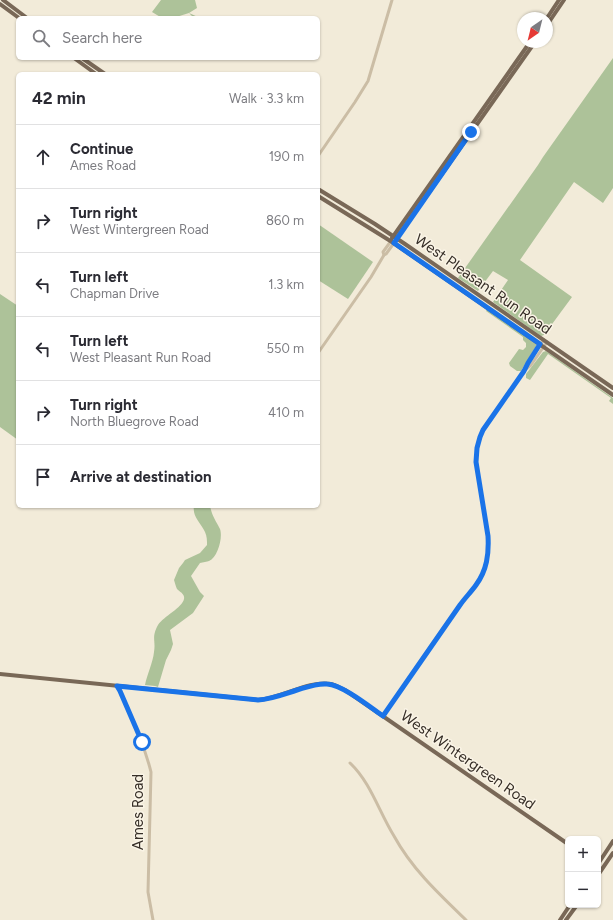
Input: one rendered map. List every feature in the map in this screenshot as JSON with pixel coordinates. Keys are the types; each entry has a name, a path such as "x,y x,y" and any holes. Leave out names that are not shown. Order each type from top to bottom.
{"main road":[{"path":"3,0 24,16"},
{"path":"551,12 560,0"},
{"path":"553,16 564,0"},
{"path":"0,4 16,16"},
{"path":"392,242 526,48"},
{"path":"420,202 531,48"},
{"path":"77,60 93,72"},
{"path":"85,60 102,72"},
{"name":"West Pleasant Run Road","path":"320,190 395,238 613,388"},
{"name":"West Pleasant Run Road","path":"320,197 392,242 613,395"},
{"path":"355,219 358,214"},
{"path":"426,266 429,261"},
{"path":"486,307 489,302"},
{"path":"577,370 580,365"},
{"name":"West Wintergreen Road","path":"0,674 258,700 315,685 330,684 338,686 565,842"},
{"path":"601,859 613,841"},
{"path":"600,872 613,853"},
{"path":"560,920 568,908"},
{"path":"566,920 575,908"}],"street":[{"path":"320,153 368,81 392,0"},
{"path":"320,350 371,277 392,242"},
{"path":"383,716 483,574 487,559 488,536 476,462 477,448 483,430 524,371 531,365 545,341"},
{"name":"Ames Road","path":"117,686 141,739 151,772 148,892 153,920"},
{"path":"350,763 365,780 394,837 410,862 466,920"}],"green space":[{"path":"161,0 195,0 197,8 189,13 179,16 159,16 152,12"},
{"path":"613,58 613,188 603,203 574,182 520,260 572,297 544,335 541,336 493,302 508,280 493,271 478,291 458,278"},
{"path":"320,225 373,262 348,299 320,281"},
{"path":"0,294 16,305 16,439 0,427"},
{"path":"487,309 536,344 521,371 517,371 510,366 509,363 519,349 523,350 526,347 523,337 486,311"},
{"path":"546,351 613,398 613,404 609,401 611,398 548,354 530,380 526,378 526,374 543,352"},
{"path":"194,508 211,508 221,533 219,546 212,559 200,563 191,576 204,596 193,613 170,630 173,644 166,660 158,687 145,685 153,656 154,636 156,629 161,622 180,606 184,599 183,594 177,589 174,580 179,568 185,560 200,553 207,545 206,534 194,513"}],"route":[{"path":"142,742 117,686 258,700 315,685 330,684 345,690 383,716 483,574 487,562 488,536 476,462 477,448 483,430 524,371 540,344 394,243 471,132"}]}
